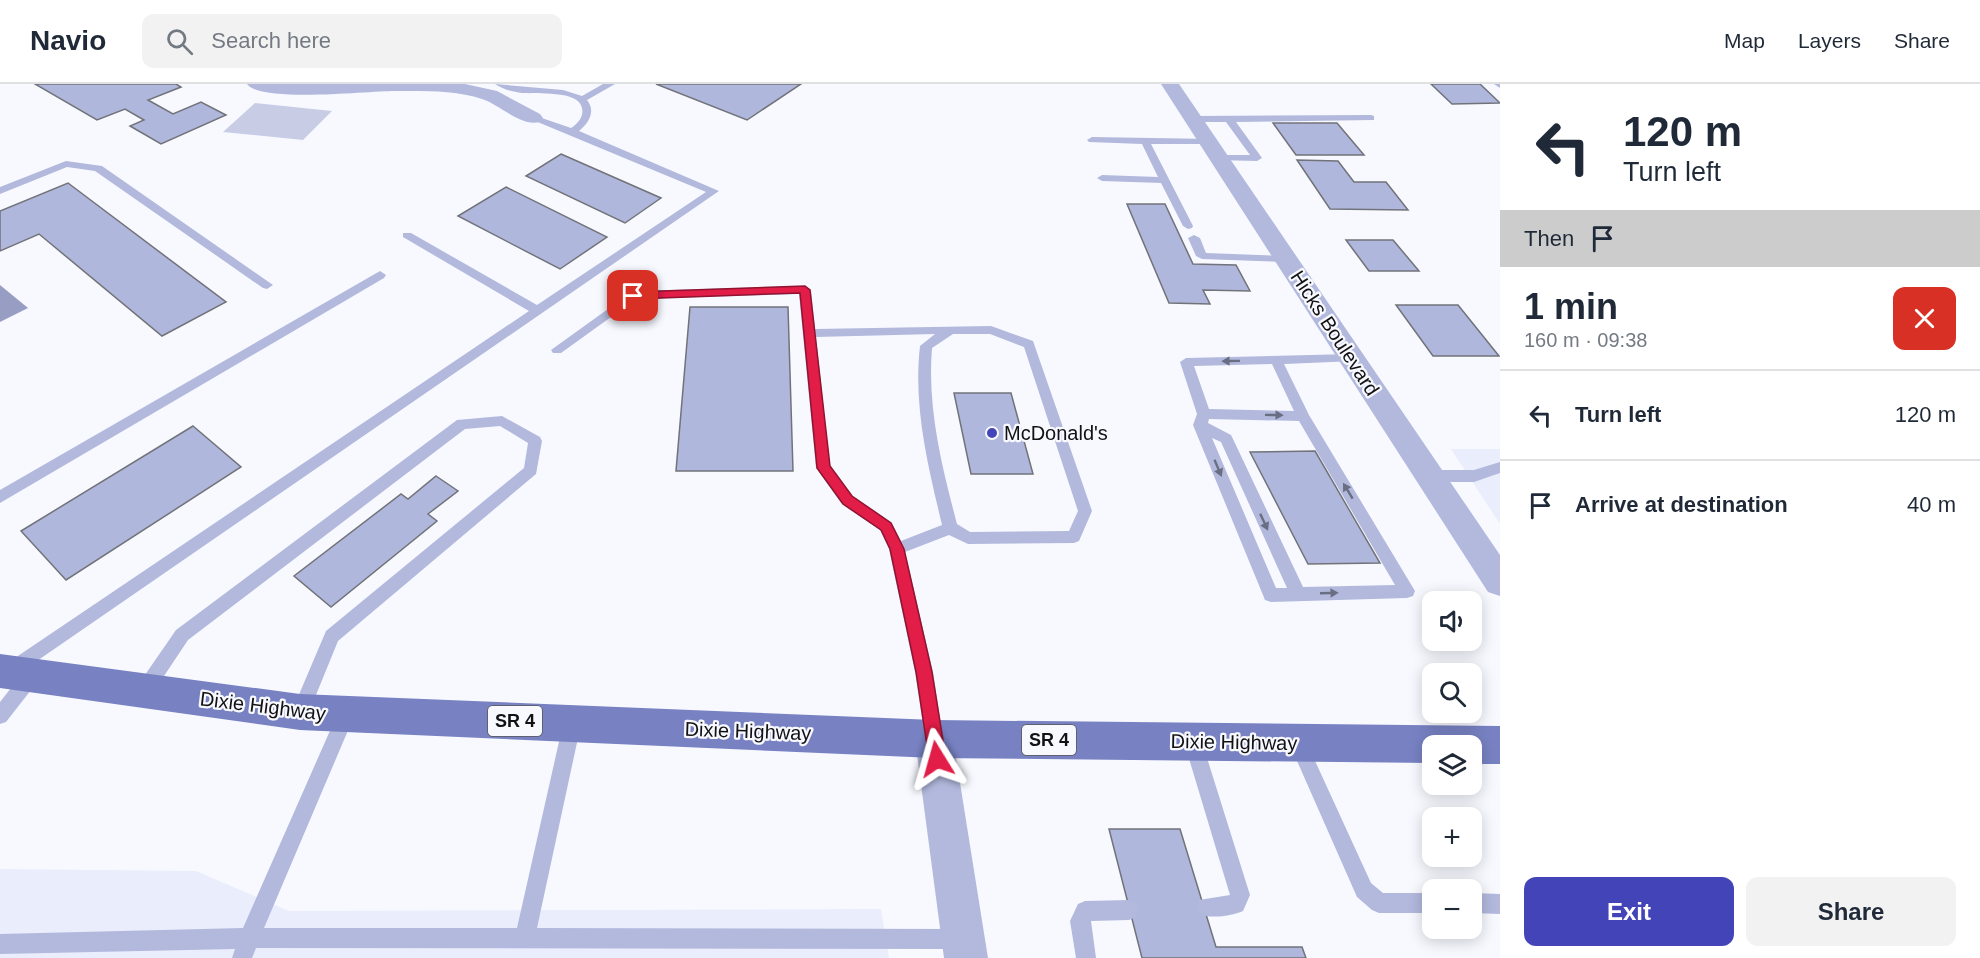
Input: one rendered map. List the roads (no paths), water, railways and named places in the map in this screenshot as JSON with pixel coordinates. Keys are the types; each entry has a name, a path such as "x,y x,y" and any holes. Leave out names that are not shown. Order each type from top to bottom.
{"main road":[{"name":"Dixie Highway","path":"13,673 300,712 934,739 1500,745"}],"street":[{"path":"256,84 265,87 307,89 378,84 436,85 487,93 534,118"},
{"name":"Hicks Boulevard","path":"1170,84 1500,582"},
{"path":"934,739 965,949"}],"lane":[{"path":"500,84 521,89 567,93 582,99 588,105 586,116 573,132"},
{"path":"582,99 610,84"},
{"path":"0,716 13,673 714,191 534,118"},
{"path":"1194,119 1371,118"},
{"path":"1092,140 1145,141 1257,158 1229,119"},
{"path":"1145,141 1188,226"},
{"path":"0,191 66,164 98,168 267,285"},
{"path":"1102,178 1165,180"},
{"path":"407,235 538,311"},
{"path":"1194,238 1202,256 1286,259"},
{"path":"0,497 380,275"},
{"path":"557,350 633,296 805,290 823,468 848,500 886,526 897,549 924,672 934,739"},
{"path":"809,333 950,330 991,330 1029,344 1085,511 1074,537 968,538 950,528 939,483 927,411 923,364 926,346 950,330"},
{"path":"1276,360 1303,416 1407,591 1272,595 1202,420 1186,362 1351,358"},
{"path":"1202,420 1303,416"},
{"path":"1202,420 1226,439 1298,594"},
{"path":"144,691 182,636 462,424 502,421 536,441 531,470 332,636 300,712"},
{"path":"1430,476 1474,476 1500,467"},
{"path":"897,549 950,528"},
{"path":"242,958 346,714"},
{"path":"525,938 572,724"},
{"path":"1193,741 1240,895 1236,904 1206,907"},
{"path":"1298,742 1364,890 1379,903 1422,903"},
{"path":"1482,903 1500,904"},
{"path":"1086,958 1080,921 1085,911 1129,910"},
{"path":"0,944 249,938 525,938 965,949"}],"place":[{"name":"McDonald's","path":"992,433"}]}
